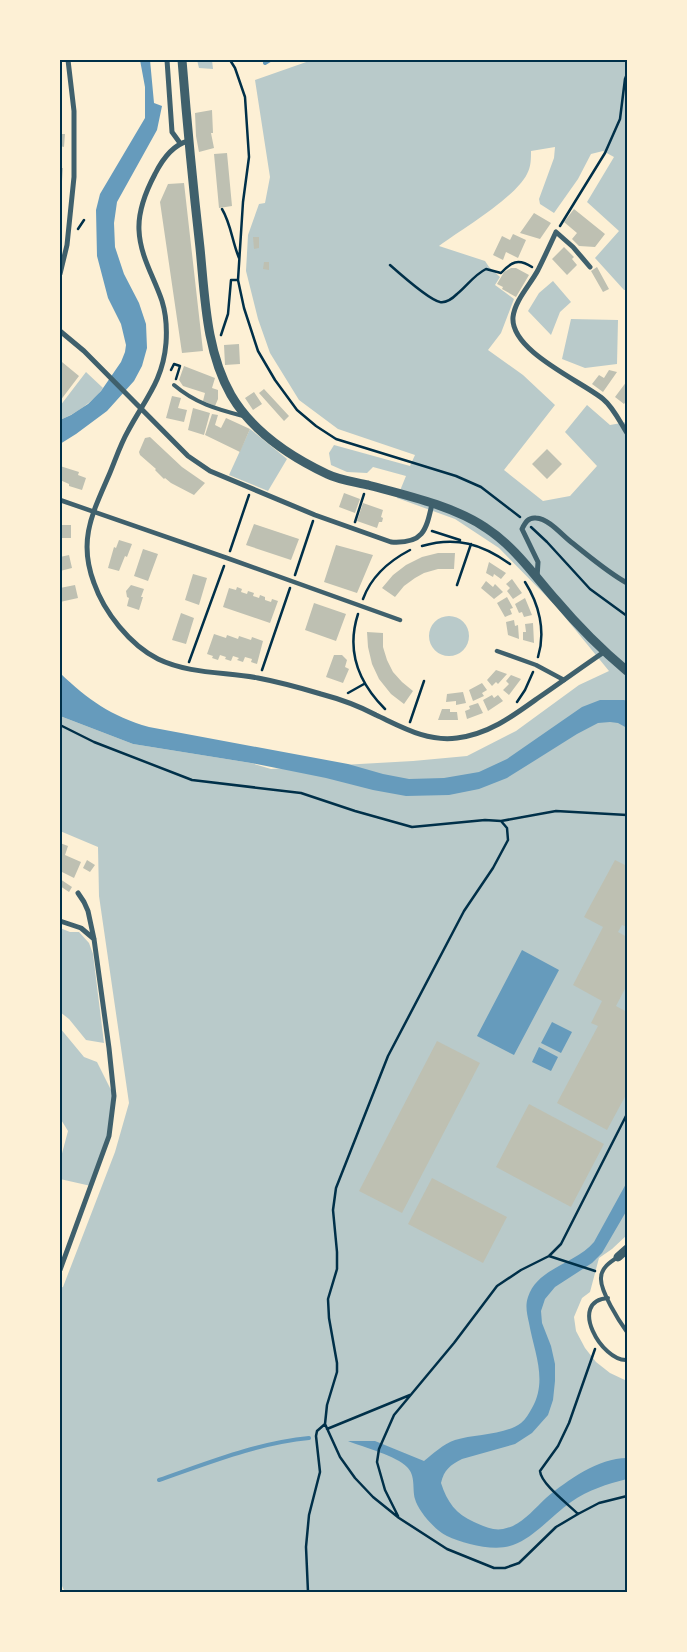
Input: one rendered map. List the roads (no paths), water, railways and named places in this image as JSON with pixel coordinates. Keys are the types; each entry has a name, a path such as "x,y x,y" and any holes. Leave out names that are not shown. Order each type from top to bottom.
{"street":[{"path":"60,274 67,245 74,177 74,112 68,60"},
{"path":"167,60 172,132 184,142"},
{"path":"182,60 184,142 209,334 220,371 232,396 248,418 294,457 330,476 410,496 460,514 485,527 507,545 604,652 625,669"},
{"path":"184,142 170,151 157,169 141,207 139,228 141,249 163,303 166,320 163,364 149,397 127,433 93,511 87,534 87,560 93,582 112,618 132,641 158,659 187,668 259,678 338,700 375,714 406,730 443,739 478,734 496,726 604,652"},
{"path":"590,267 573,247 556,232 537,271 516,305 513,318 515,328 522,340 547,364 604,400 627,433"},
{"path":"60,331 84,351 188,456 210,471 315,515 391,542 416,539 426,529 432,504"},
{"path":"60,500 400,620"},
{"path":"537,579 538,562 522,529 525,522 531,518 537,518 549,523 597,562 627,583"},
{"path":"497,651 536,665 564,680"},
{"path":"60,1270 109,1136 114,1096 94,939 88,911 78,893"},
{"path":"60,922 81,928 94,939"},
{"path":"622,1258 627,1249"}],"lane":[{"path":"174,385 188,396 213,408 248,418"},
{"path":"622,1258 611,1262 602,1272 600,1279 627,1332"},
{"path":"608,1298 598,1299 591,1305 589,1321 598,1340 614,1357 620,1360 627,1360"}],"water":[{"path":"140,60 150,60 154,103 162,106 157,130 117,202 114,223 115,247 124,274 139,303 146,324 147,348 142,366 134,381 107,411 60,444 60,420 88,404 101,391 121,362 125,352 126,345 121,324 108,298 97,256 96,210 100,194 145,118 145,87"},
{"path":"60,673 90,699 135,723 348,764 409,779 444,778 479,772 507,759 582,707 600,700 627,701 627,728 618,723 598,723 507,778 479,789 449,795 406,796 251,763 133,744 60,716"},
{"path":"522,950 559,970 514,1055 477,1036"},
{"path":"552,1022 572,1032 561,1053 541,1043"},
{"path":"539,1047 558,1057 551,1071 532,1062"},
{"path":"627,1182 627,1210 602,1253 592,1263 555,1287 545,1299 541,1311 542,1323 551,1346 555,1364 553,1400 548,1415 532,1433 515,1444 454,1463 446,1471 441,1483 449,1502 462,1515 484,1526 499,1529 515,1525 564,1484 594,1466 616,1459 627,1458 627,1479 598,1488 577,1498 529,1537 513,1545 497,1548 480,1546 447,1536 433,1525 417,1504 412,1474 407,1467 396,1459 348,1441 375,1441 424,1461 438,1449 455,1440 507,1430 523,1421 532,1408 539,1387 538,1366 527,1313 528,1297 540,1279 578,1256 594,1242"}],"waterway":[{"path":"265,63 270,60"},
{"path":"159,1480 252,1449 309,1438"}]}
